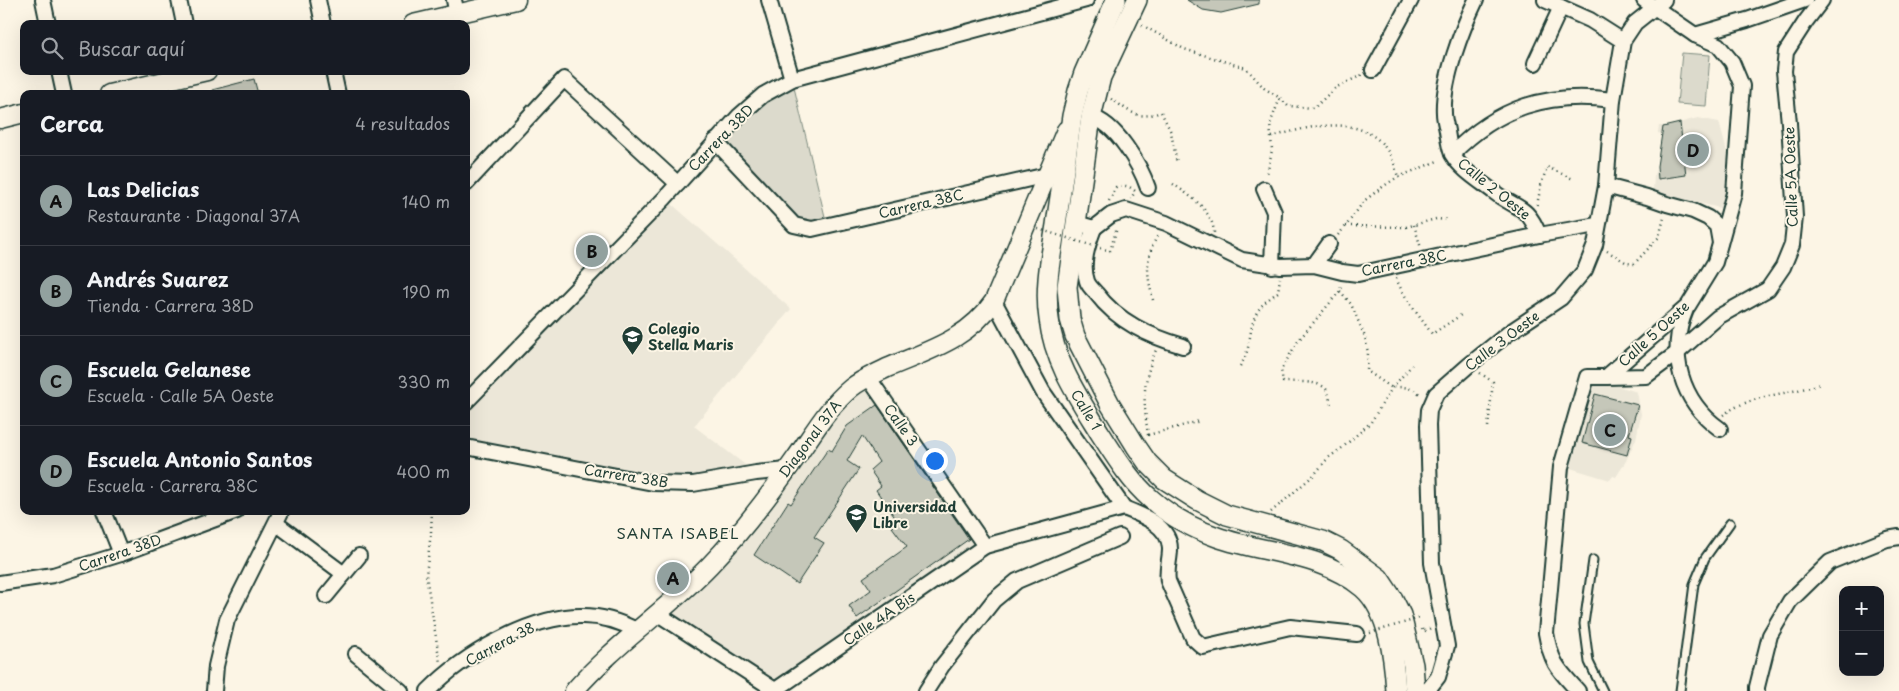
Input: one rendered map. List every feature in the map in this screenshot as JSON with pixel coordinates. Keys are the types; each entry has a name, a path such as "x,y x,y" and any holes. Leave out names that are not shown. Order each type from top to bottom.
{"main road":[{"name":"Calle 1","path":"1116,0 1078,91 1072,116 1046,286 1048,319 1054,345 1063,368 1077,396 1118,460 1142,490 1171,513 1216,537 1323,564 1364,588 1378,608 1387,632 1394,666 1396,691"},
{"name":"Calle 1","path":"1137,0 1101,78 1091,117 1085,226 1067,286 1070,319 1075,336 1110,404 1147,462 1164,479 1217,511 1237,519 1284,529 1323,541 1341,550 1379,578 1401,615 1410,653 1415,691"}],"street":[{"path":"43,0 47,20"},
{"path":"179,0 183,20"},
{"path":"318,0 322,20"},
{"path":"424,20 456,7 516,0"},
{"path":"769,0 792,79"},
{"name":"Carrera 38D","path":"470,398 678,184 738,116 763,94 792,79 1086,0"},
{"path":"1373,70 1411,0"},
{"name":"Calle 2 Oeste","path":"1476,0 1462,30 1448,82 1444,112 1452,154 1462,167 1486,186 1502,198 1523,209 1533,219 1539,235"},
{"path":"1545,0 1590,20 1624,41"},
{"path":"1695,35 1805,0"},
{"name":"Calle 5A Oeste","path":"1606,377 1646,376 1677,353 1718,318 1768,289 1783,267 1792,245 1795,217 1784,71 1786,52 1822,0"},
{"name":"Calle 5 Oeste","path":"1578,691 1559,671 1549,653 1546,633 1561,467 1587,377 1606,377 1688,306 1715,262 1734,193 1742,86 1732,62 1718,45 1695,35 1654,2"},
{"name":"Calle 3 Oeste","path":"1427,691 1438,677 1447,646 1432,563 1429,410 1436,394 1510,332 1561,298 1585,270 1595,245 1597,225 1606,186 1613,100 1624,41 1635,23 1654,2"},
{"path":"1535,63 1560,7"},
{"path":"59,75 63,90"},
{"path":"125,90 187,75"},
{"path":"334,75 337,90"},
{"path":"470,180 564,79 678,184"},
{"path":"1452,154 1481,128 1498,117 1525,106 1554,99 1574,97 1613,100"},
{"path":"0,119 20,114"},
{"name":"Diagonal 37A","path":"574,691 595,667 658,614 710,565 748,521 787,470 828,410 852,387 868,377 962,334 980,319 994,301 1072,116"},
{"path":"1091,117 1101,121 1120,138 1132,155 1148,188"},
{"name":"Carrera 38C","path":"716,141 794,225 812,229 1047,175"},
{"path":"1606,186 1693,211 1708,218 1716,226 1720,244"},
{"path":"1264,189 1274,212 1276,266"},
{"name":"Carrera 38C","path":"1085,226 1126,210 1166,223 1242,260 1276,266 1314,265 1358,274 1539,235 1597,225"},
{"path":"1085,226 1087,246 1084,267 1087,282 1104,303 1120,318 1146,334 1183,346"},
{"path":"1314,265 1329,244"},
{"path":"994,301 1043,392 1124,508 1141,515 1155,524 1168,539 1170,550 1167,572 1168,581 1193,638 1203,647 1290,627 1364,634"},
{"path":"1688,306 1681,321 1677,353 1681,377 1690,399 1716,426"},
{"name":"Calle 3","path":"868,377 985,546"},
{"name":"Carrera 38B","path":"470,448 652,483 693,484 756,473 787,470"},
{"name":"Calle 4A Bis","path":"774,691 985,546 1124,508"},
{"path":"106,515 121,554"},
{"name":"Carrera 38D","path":"0,583 52,575 121,554 226,515"},
{"path":"214,691 216,666 227,620 279,516 344,574"},
{"path":"926,691 942,666 994,600 1017,581 1120,537"},
{"path":"1758,691 1770,634 1790,601 1830,562 1887,538 1899,537"},
{"path":"326,596 359,556"},
{"path":"658,614 774,691"},
{"name":"Carrera 38","path":"428,691 442,677 488,646 549,619 583,616 600,617 638,631"},
{"path":"356,654 401,691"}],"lane":[{"path":"1680,691 1694,584 1705,558 1730,523"},
{"path":"1593,560 1584,624 1589,662 1603,691"}],"path":[{"path":"1134,21 1184,49 1246,68 1264,88 1280,98 1288,106 1314,108 1335,88 1373,70"},
{"path":"1108,98 1139,116 1145,117 1160,112 1170,132 1177,164"},
{"path":"1264,189 1272,150 1270,124 1280,98"},
{"path":"1272,137 1321,126 1347,124 1375,136 1392,158 1398,177"},
{"path":"1329,244 1346,226 1364,201 1398,177 1435,163 1452,154"},
{"path":"1533,219 1547,167 1573,179"},
{"path":"1173,184 1196,200 1208,214 1214,229 1214,246"},
{"path":"1595,245 1627,263 1634,264 1659,237 1667,204"},
{"path":"1346,226 1406,227 1436,219 1448,220"},
{"path":"1153,300 1147,273 1152,246 1166,223"},
{"path":"1414,225 1424,260"},
{"path":"1081,248 1085,226"},
{"path":"1038,229 1110,251 1114,235"},
{"path":"1048,237 1049,229"},
{"path":"1240,366 1250,346 1256,314 1266,301 1278,292 1280,283 1276,266"},
{"path":"1391,268 1402,293 1432,334 1461,316"},
{"path":"1331,404 1327,389 1312,383 1283,382 1281,370 1298,341 1340,292 1342,272"},
{"path":"1340,292 1351,304 1365,337 1368,353 1367,371 1392,388 1404,386 1414,390 1423,397 1429,410"},
{"path":"1151,442 1148,435 1144,403 1148,370 1161,339"},
{"path":"1271,512 1314,475 1328,458 1372,422 1392,388 1412,365"},
{"path":"1469,365 1493,382 1488,427"},
{"path":"1716,426 1732,408 1754,399 1801,391 1820,384"},
{"path":"1148,435 1200,421"},
{"path":"432,515 432,532 426,575 442,677"},
{"path":"1406,616 1408,623"},
{"path":"1364,634 1420,618"},
{"path":"1374,625 1378,633"}],"shaded area":[{"path":"1682,53 1710,55 1706,106 1677,104"},
{"path":"792,79 827,225 794,225 715,141"},
{"path":"1698,118 1719,122 1732,171 1724,209 1653,192 1654,175 1662,134 1658,133 1659,126 1667,126"},
{"name":"Colegio Stella Maris","path":"665,198 791,309 694,426 756,473 693,484 470,448 470,398"},
{"name":"Universidad Libre","path":"868,377 985,546 775,690 658,614"},
{"path":"1595,379 1637,392 1641,414 1636,439 1626,461 1616,477 1613,476 1610,480 1570,468"}],"building":[{"path":"1187,0 1259,0 1259,4 1221,13 1203,10"},
{"path":"254,79 257,90 212,90"},
{"path":"1680,123 1686,175 1658,179 1657,166 1663,127"},
{"path":"1595,394 1638,405 1629,435 1632,436 1627,455 1582,443"},
{"path":"877,405 969,539 857,618 849,606 871,590 863,578 907,547 892,527 898,522 876,490 881,486 870,470 879,462 862,436 847,461 859,469 814,537 824,543 797,584 754,555 788,502 791,504 828,449 832,451 847,426"}],"place":[{"name":"Escuela Antonio Santos","path":"1693,150"},
{"name":"Andrés Suarez","path":"592,251"},
{"name":"Colegio Stella Maris","path":"632,356"},
{"name":"Escuela Gelanese","path":"1610,430"},
{"name":"Universidad Libre","path":"857,534"},
{"name":"Las Delicias","path":"673,578"}],"district":[{"name":"SANTA ISABEL","path":"678,534"}]}
